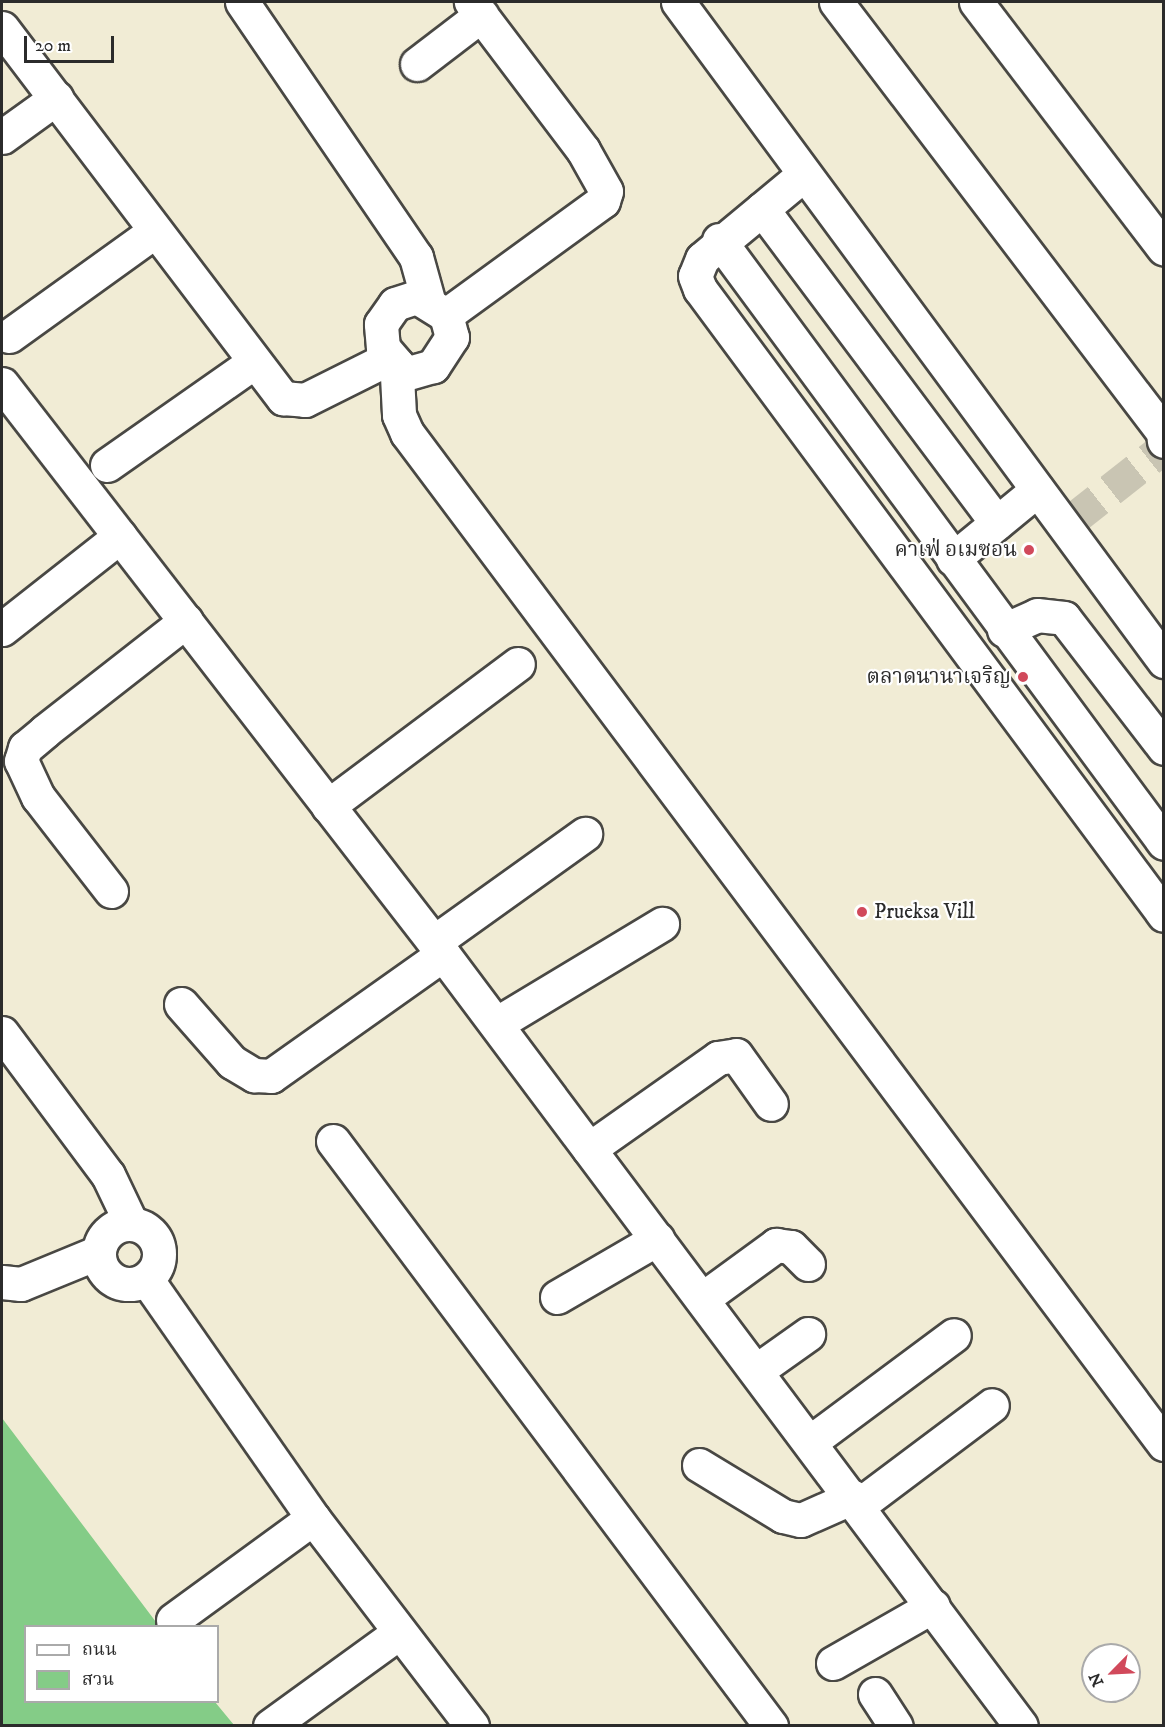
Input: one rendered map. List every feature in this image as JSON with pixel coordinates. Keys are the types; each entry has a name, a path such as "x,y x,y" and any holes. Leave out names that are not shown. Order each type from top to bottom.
{"street":[{"path":"2,28 283,398 294,402 393,367 442,358 452,337 416,257 242,2"},
{"path":"836,2 1163,432 1163,445"},
{"path":"976,2 1164,249"},
{"path":"684,4 803,175 1037,490 1069,523 1164,661"},
{"path":"417,64 476,8 583,150 606,191 603,201 437,307 405,299 386,313 380,336 393,367 399,415 407,433 1164,1444"},
{"path":"2,137 56,98"},
{"path":"803,175 719,240 695,276 715,313 1164,915"},
{"path":"762,209 997,524"},
{"path":"9,336 155,231"},
{"path":"719,240 1004,630 1164,843"},
{"path":"107,465 254,362"},
{"path":"2,384 439,948 1022,1725"},
{"path":"953,559 1037,490"},
{"path":"2,629 120,536"},
{"path":"1004,630 1037,615 1064,618 1164,748"},
{"path":"111,891 38,797 21,761 25,748 45,730 186,621"},
{"path":"328,806 518,664"},
{"path":"181,1004 232,1062 254,1075 271,1076 585,834"},
{"path":"496,1024 662,924"},
{"path":"2,1033 108,1175 131,1223"},
{"path":"589,1149 718,1058 735,1056 771,1104"},
{"path":"333,1141 771,1725"},
{"path":"2,1282 21,1284 99,1252 106,1235 131,1223 143,1227 159,1246 160,1259 147,1280 127,1285 112,1280 99,1252"},
{"path":"557,1297 657,1239"},
{"path":"702,1299 776,1245 791,1247 808,1264"},
{"path":"147,1280 314,1518 472,1725"},
{"path":"756,1371 808,1334"},
{"path":"810,1442 954,1335"},
{"path":"699,1465 783,1516 801,1520 856,1501 992,1405"},
{"path":"172,1620 314,1518"},
{"path":"833,1663 933,1606"},
{"path":"270,1725 400,1632"},
{"path":"875,1694 896,1725"}],"green space":[{"path":"2,1418 158,1625 24,1625 24,1703 216,1703 234,1725 2,1725"}],"tunnel":[{"path":"1072,520 1161,450"}],"place":[{"name":"คาเฟ่ อเมซอน","path":"1029,550"},
{"name":"ตลาดนานาเจริญ","path":"1023,677"},
{"name":"Prueksa Vill","path":"862,912"}]}
